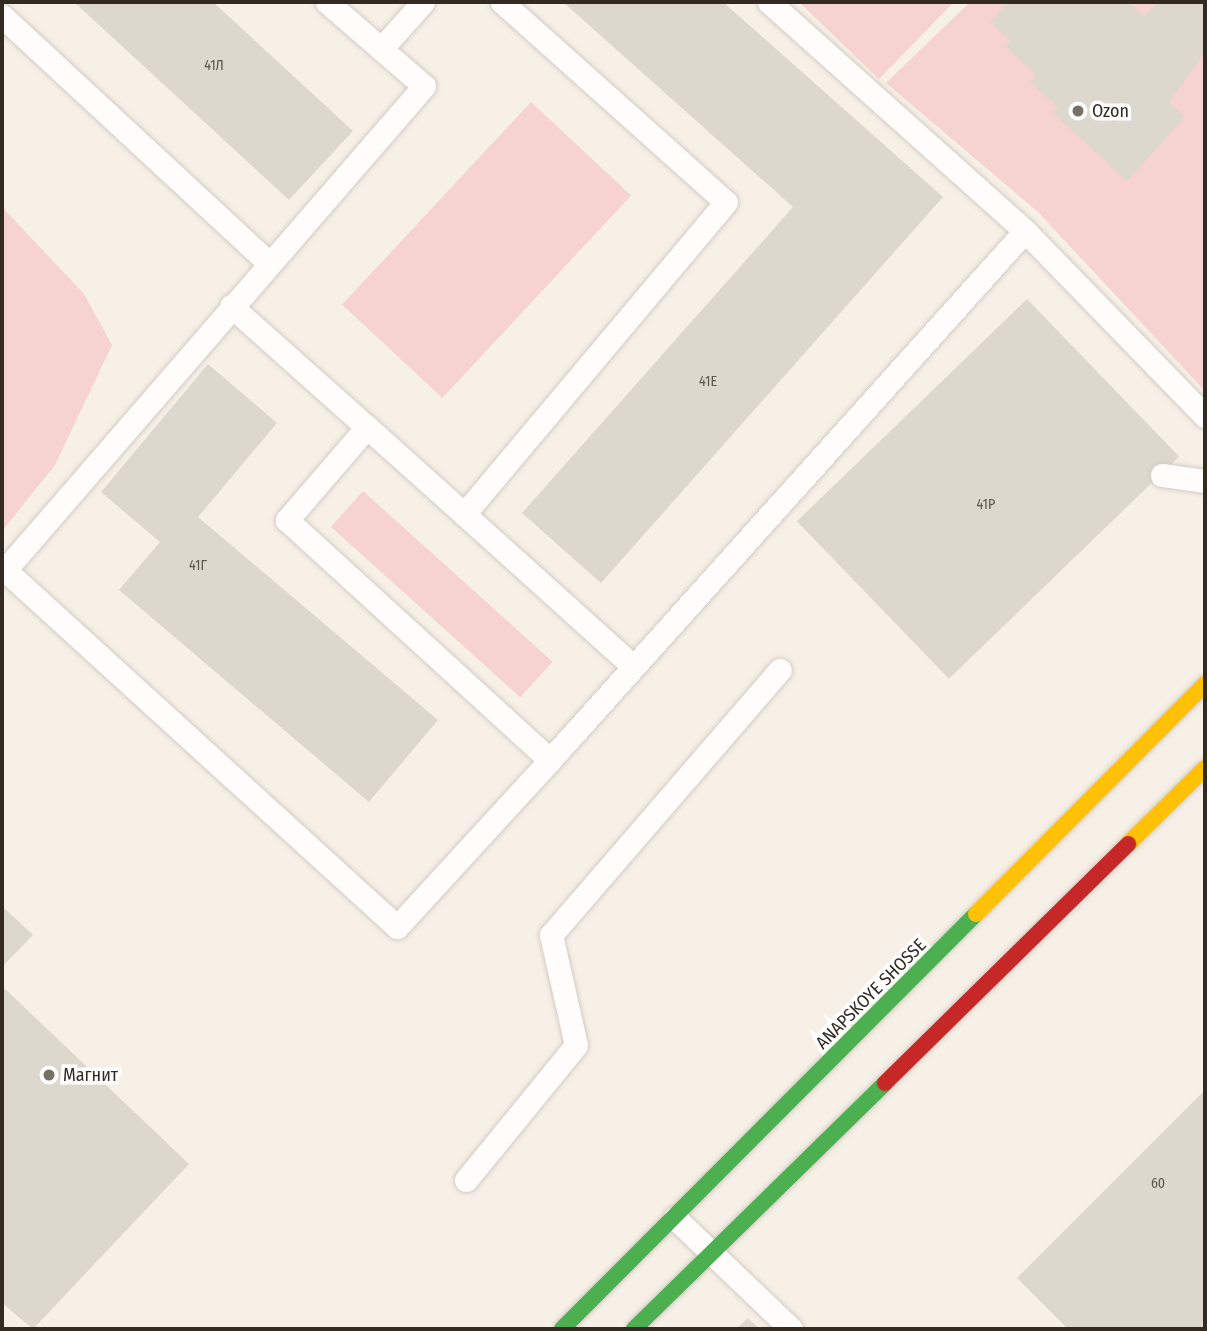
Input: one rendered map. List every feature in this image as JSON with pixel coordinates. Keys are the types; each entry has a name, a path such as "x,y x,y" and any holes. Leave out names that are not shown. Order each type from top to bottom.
{"highway":[{"name":"ANAPSKOYE SHOSSE","path":"562,1329 1205,684"},
{"path":"635,1329 1205,768"}],"lane":[{"path":"327,2 424,86 268,262 5,570 397,927 1025,231"},
{"path":"381,49 423,2"},
{"path":"464,514 726,202 502,2"},
{"path":"769,2 1025,231 1205,416"},
{"path":"2,16 268,262"},
{"path":"231,306 633,666"},
{"path":"367,428 287,520 550,760"},
{"path":"1162,475 1205,481"},
{"path":"466,1180 576,1045 551,935 780,670"},
{"path":"675,1218 791,1329"}],"shaded area":[{"path":"799,2 954,2 879,79"},
{"path":"970,2 1205,2 1205,391 1038,212 886,83"},
{"path":"531,102 631,195 442,398 342,305"},
{"path":"2,207 84,294 112,345 55,465 2,531"},
{"path":"363,491 553,662 520,697 331,527"}],"building":[{"path":"74,2 213,2 353,131 289,200"},
{"path":"563,2 723,2 943,197 601,583 522,513 793,207"},
{"path":"1008,2 1128,2 1144,17 1158,2 1205,2 1205,52 1169,103 1185,117 1127,181 1053,113 1058,107 1030,82 1036,75 1005,47 1011,41 990,22"},
{"path":"1027,299 1179,457 949,679 797,521"},
{"path":"208,364 277,423 198,517 438,720 369,802 119,590 160,542 101,492"},
{"path":"2,906 33,935 2,967"},
{"name":"Магнит","path":"2,986 189,1164 33,1329 2,1303"},
{"path":"1205,1090 1205,1329 1068,1329 1017,1278"},
{"path":"748,1318 759,1329 736,1329"}],"traffic: fast":[{"path":"562,1329 976,914"},
{"path":"634,1329 885,1083"}],"traffic: slow":[{"path":"976,914 1205,684"},
{"path":"1128,844 1205,768"}],"traffic: jam":[{"path":"885,1083 1128,844"}],"place":[{"name":"Ozon","path":"1078,111"},
{"name":"Магнит","path":"49,1075"}]}
